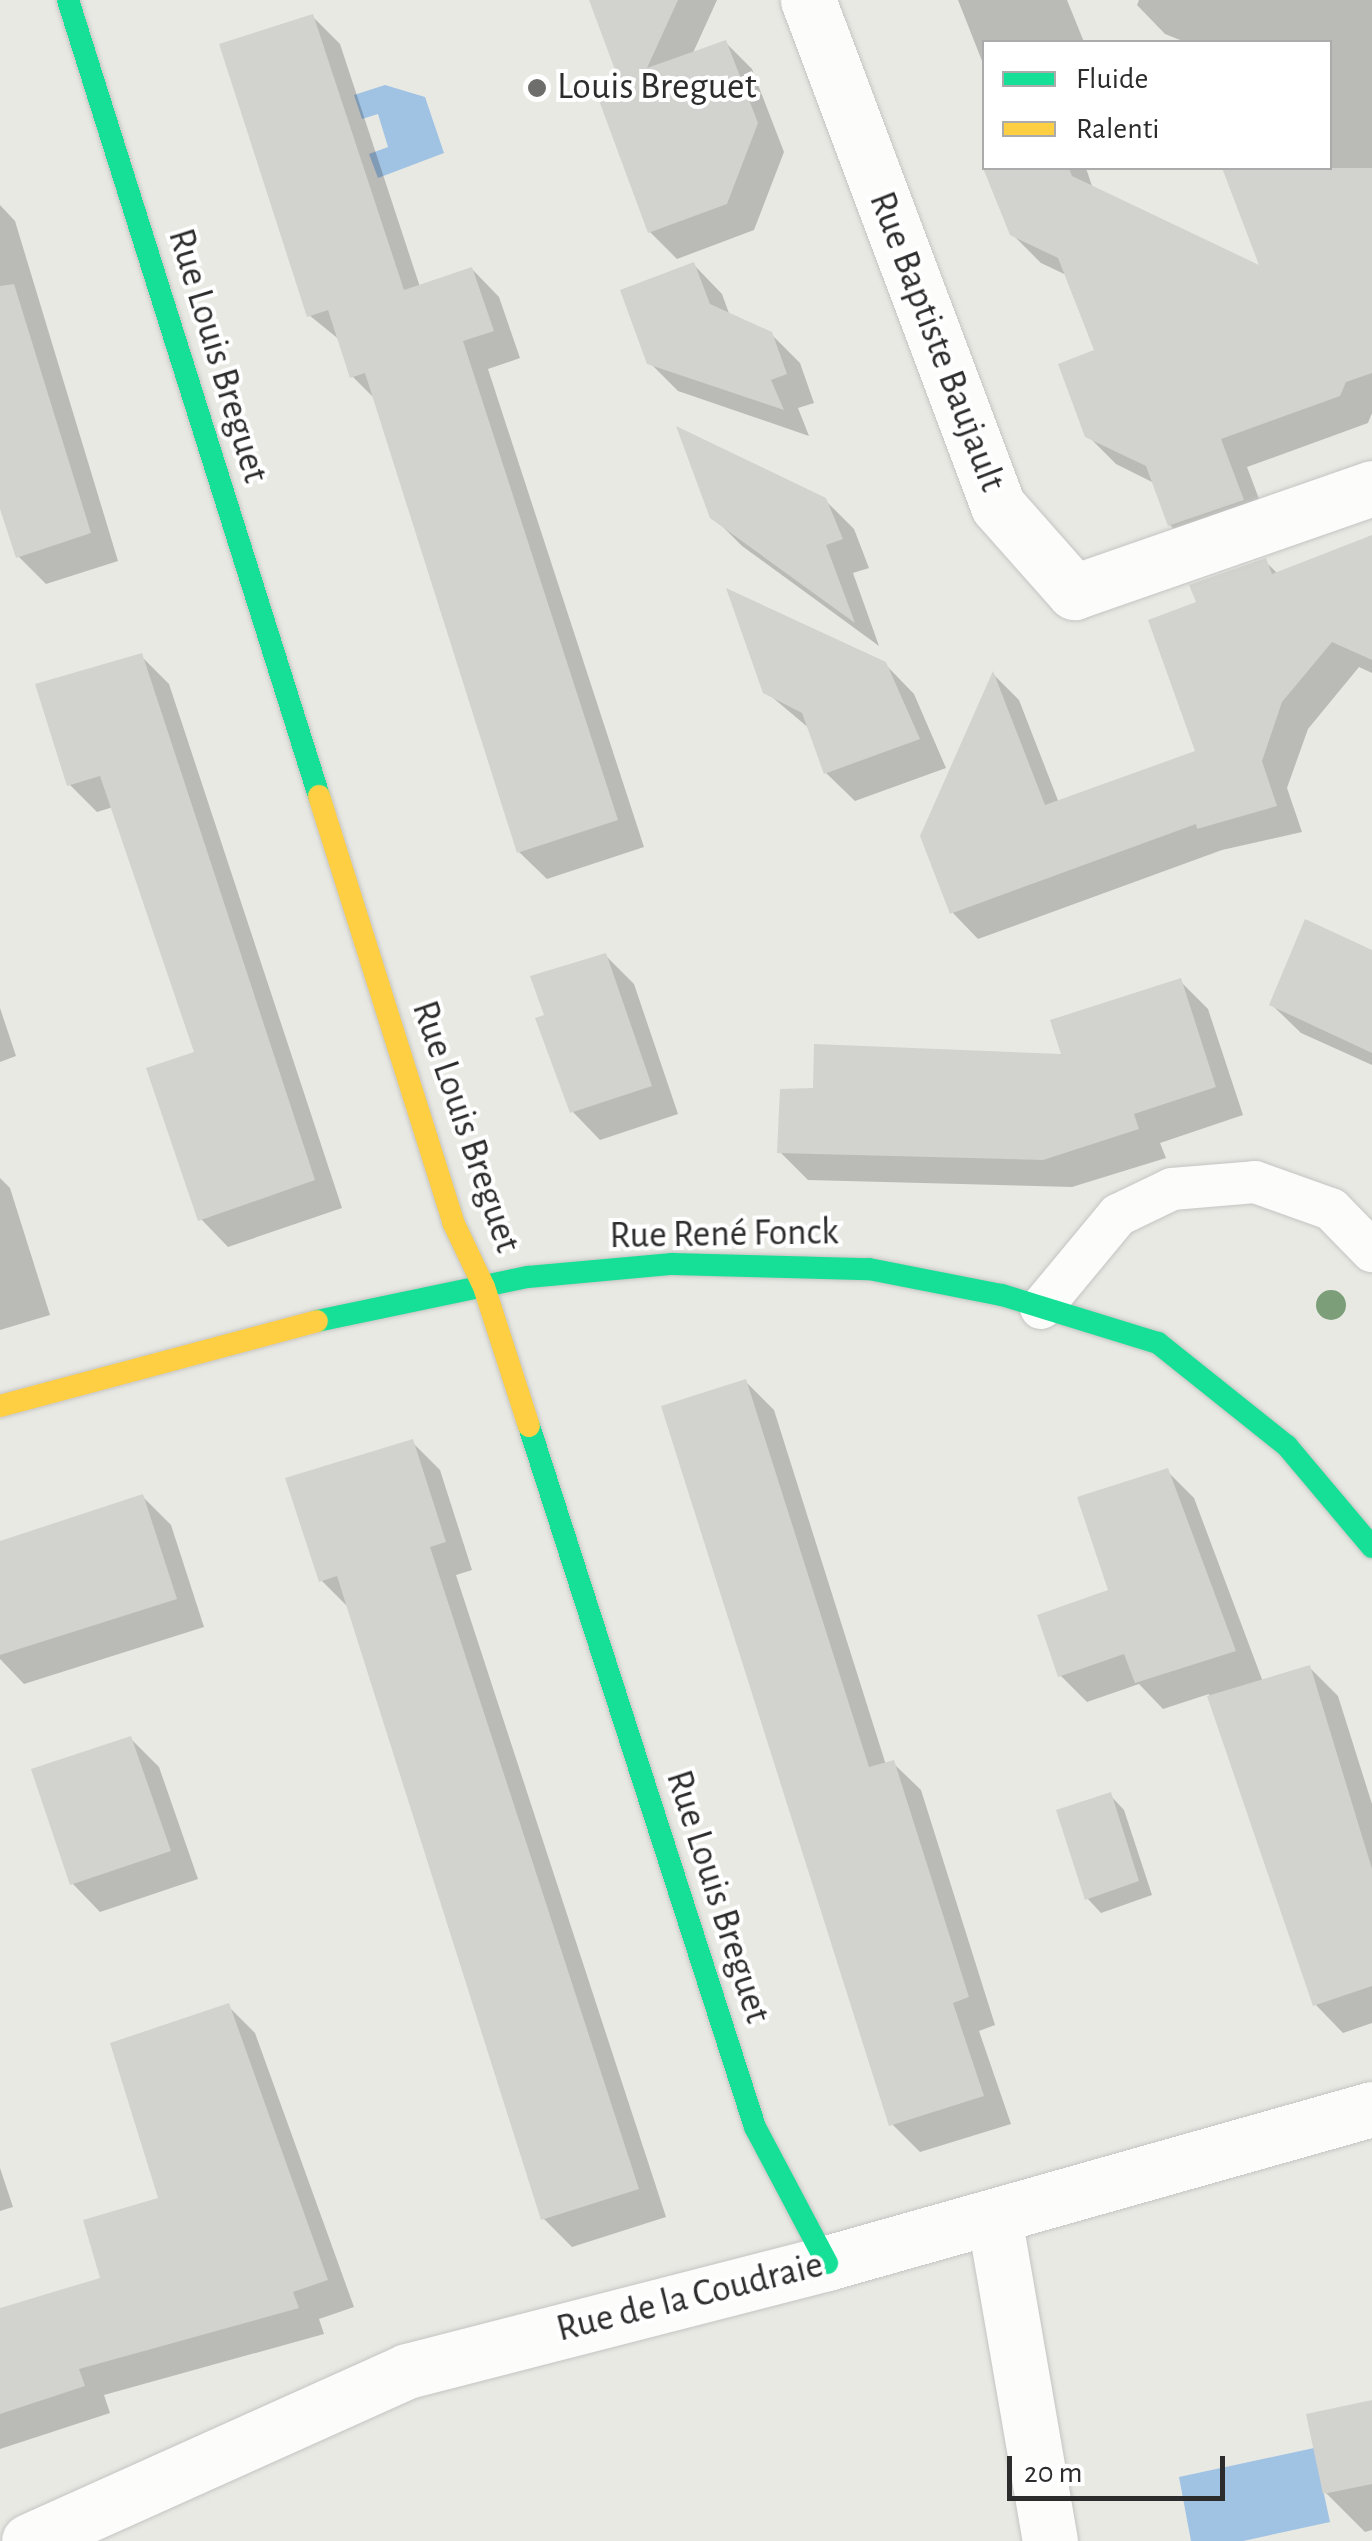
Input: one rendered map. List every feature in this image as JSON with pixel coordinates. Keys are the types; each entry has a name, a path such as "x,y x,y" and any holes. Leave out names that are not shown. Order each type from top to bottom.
{"street":[{"name":"Rue Louis Breguet","path":"68,0 453,1222 484,1288 755,2128 828,2263"},
{"name":"Rue Baptiste Baujault","path":"808,0 998,506 1074,592 1372,488"},
{"name":"Rue René Fonck","path":"0,1406 281,1329 484,1288 672,1264 869,1269 1041,1308 1158,1343 1287,1446 1372,1546"},
{"name":"Rue de la Coudraie","path":"28,2541 407,2371 828,2263 1372,2109"},
{"path":"994,2216 1050,2541"}],"lane":[{"path":"1041,1308 1118,1215 1172,1189 1255,1182 1332,1209 1372,1251"}],"water":[{"path":"385,85 425,97 444,153 378,178 369,154 388,147 378,114 362,119 354,95"},
{"path":"1314,2448 1330,2522 1243,2541 1191,2541 1179,2477"}],"building":[{"path":"589,0 678,0 647,68 726,40 758,123 727,204 648,233 594,87 618,78"},
{"path":"313,14 404,290 472,267 494,331 463,341 618,820 517,853 365,373 350,378 328,310 307,317 219,44"},
{"path":"1372,168 1372,373 1346,382 1340,396 1221,439 1244,500 1168,526 1146,466 1085,437 1058,364 1094,350 1058,258 1010,235 984,170 1070,170 1072,176 1259,265 1223,170"},
{"path":"694,262 710,304 772,332 787,374 771,380 784,410 647,364 620,290"},
{"path":"14,284 91,533 16,558 0,509 0,286"},
{"path":"676,426 826,498 843,539 826,545 855,623 710,518"},
{"path":"1372,535 1372,660 1332,642 1282,702 1262,761 1277,806 1197,829 1196,824 950,914 920,836 993,671 1045,805 1195,751 1148,620 1196,602 1189,585 1266,558 1272,574"},
{"path":"726,588 886,662 920,739 824,774 802,713 763,693"},
{"path":"142,653 315,1180 198,1221 146,1068 194,1052 100,776 67,786 35,684"},
{"path":"1305,919 1372,950 1372,1053 1269,1005"},
{"path":"606,953 652,1086 570,1113 535,1018 544,1015 530,976"},
{"path":"1181,978 1216,1087 1134,1114 1139,1129 1043,1160 777,1153 780,1089 813,1088 814,1044 1061,1054 1050,1020"},
{"path":"746,1379 869,1767 894,1760 969,1997 953,2003 984,2096 889,2126 661,1406"},
{"path":"413,1439 446,1542 430,1547 639,2189 541,2220 337,1576 319,1582 285,1478"},
{"path":"1168,1468 1236,1651 1135,1683 1124,1654 1058,1677 1037,1615 1108,1590 1077,1497"},
{"path":"143,1494 177,1599 0,1655 0,1541"},
{"path":"1310,1665 1372,1869 1372,1986 1313,2006 1207,1696"},
{"path":"131,1736 171,1851 70,1885 31,1769"},
{"path":"1111,1792 1139,1881 1085,1900 1056,1810"},
{"path":"229,2003 328,2280 293,2292 299,2308 79,2369 85,2386 0,2414 0,2308 100,2278 83,2220 158,2198 110,2043"},
{"path":"1372,2400 1372,2484 1323,2494 1306,2414"}],"traffic: fast":[{"path":"68,0 319,796"},
{"path":"317,1321 528,1277 672,1264 869,1269 1002,1295 1158,1343 1287,1446 1372,1547"},
{"path":"529,1426 755,2127 827,2263"}],"traffic: slow":[{"path":"319,796 453,1222 484,1287 529,1426"},
{"path":"0,1406 317,1321"}],"place":[{"name":"Louis Breguet","path":"537,88"}]}
